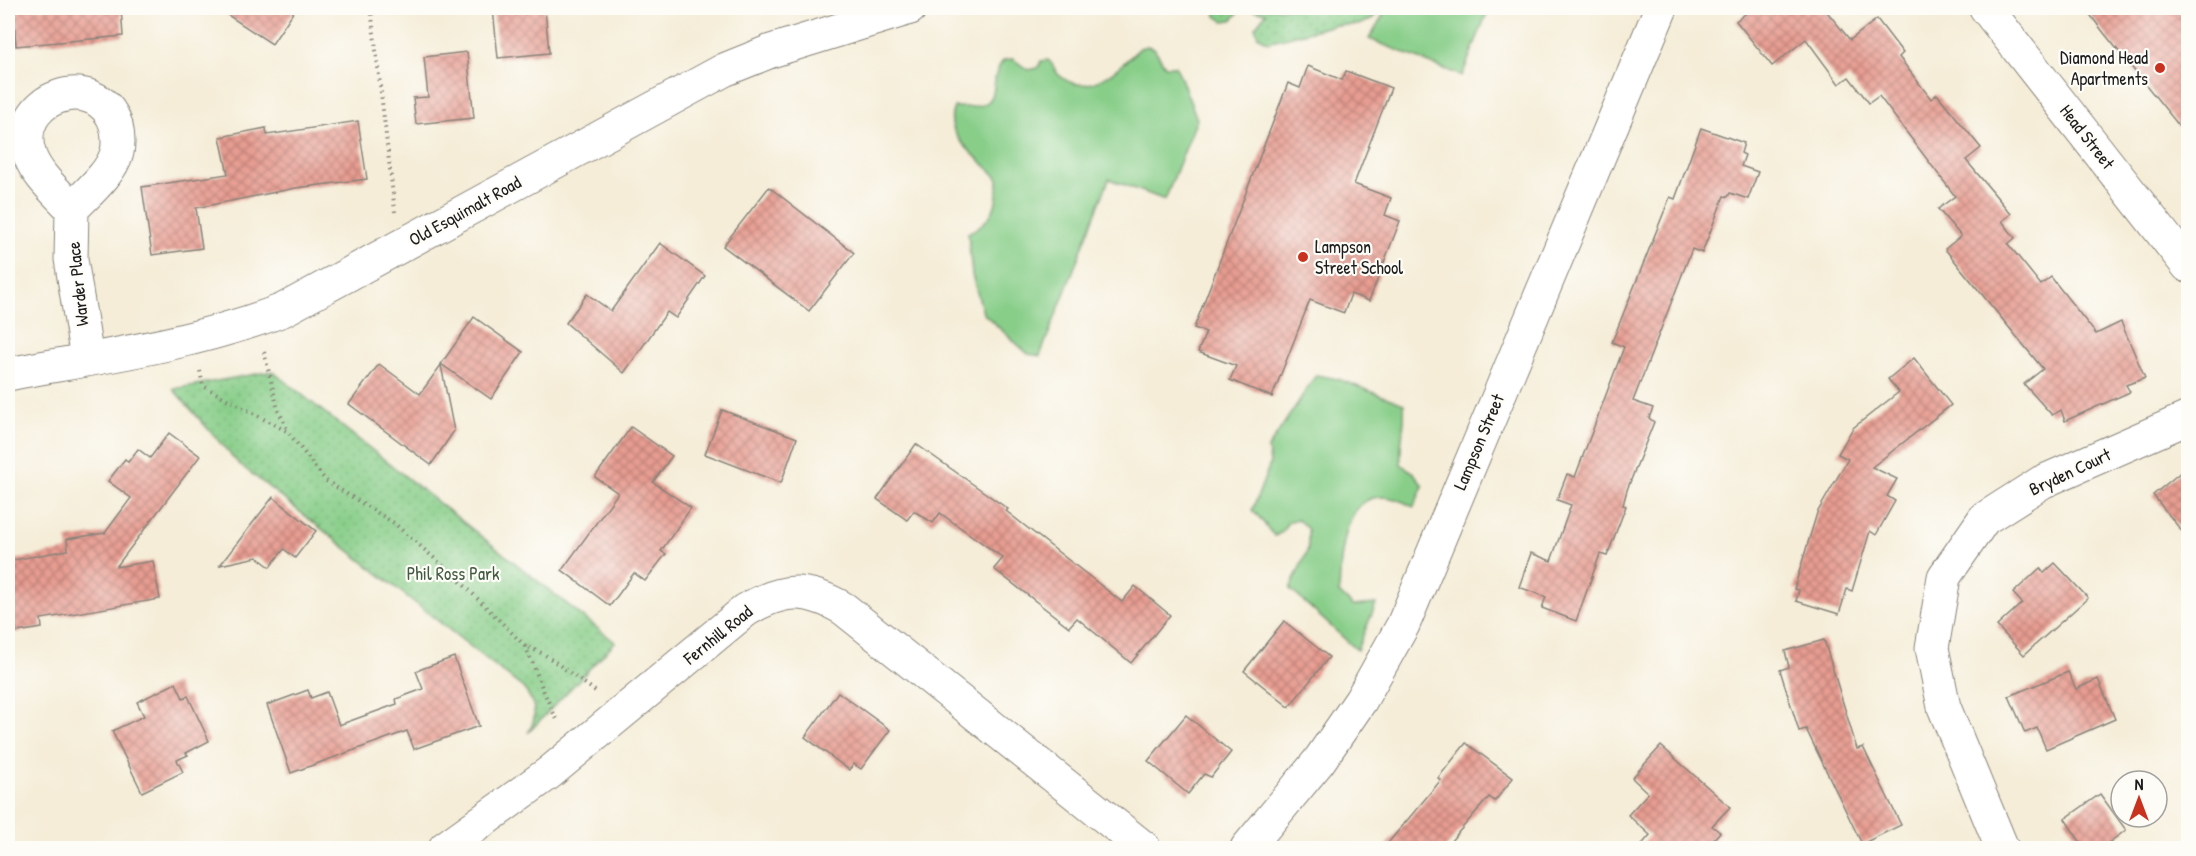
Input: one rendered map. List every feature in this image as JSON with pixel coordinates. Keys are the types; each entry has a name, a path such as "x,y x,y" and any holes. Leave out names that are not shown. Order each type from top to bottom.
{"street":[{"name":"Old Esquimalt Road","path":"8,374 195,338 254,321 311,296 723,70 771,51 910,8"},
{"name":"Lampson Street","path":"1247,849 1319,761 1355,709 1403,625 1661,8"},
{"name":"Head Street","path":"1986,8 2188,266"},
{"name":"Warder Place","path":"72,209 71,259 87,359"},
{"name":"Bryden Court","path":"2002,849 1944,707 1932,648 1944,577 1984,519 2042,482 2188,418"},
{"name":"Fernhill Road","path":"445,849 514,801 746,610 764,599 784,593 806,593 826,598 844,609 1144,849"}],"path":[{"path":"371,8 399,247"},
{"path":"254,321 269,368 279,411 288,432 326,481 394,523 459,580 525,646 538,674 545,698 576,751"},
{"path":"195,338 203,386 288,432"},
{"path":"525,646 544,654 603,696 618,716"}],"green space":[{"path":"1215,8 1242,8 1232,20 1223,21 1216,16"},
{"path":"1242,8 1382,8 1371,20 1358,25 1335,25 1268,42 1258,36 1255,27 1266,13"},
{"path":"1384,8 1489,8 1462,76 1369,39 1383,15"},
{"path":"1147,46 1154,48 1165,66 1175,66 1197,119 1165,200 1109,179 1040,356 1028,354 983,313 972,275 968,233 984,223 993,211 998,179 958,137 953,128 954,107 972,107 990,100 998,69 1004,60 1013,59 1028,70 1038,68 1041,61 1048,60 1059,75 1070,82 1092,83 1113,72 1140,48"},
{"name":"Phil Ross Park","path":"272,371 615,642 528,733 533,721 534,710 531,699 523,688 238,463 173,389"},
{"path":"1316,375 1338,379 1404,404 1401,464 1414,473 1423,486 1414,507 1391,498 1374,498 1361,505 1352,517 1342,553 1339,593 1353,606 1376,604 1357,650 1290,589 1308,549 1308,529 1297,519 1288,522 1282,532 1275,536 1252,511 1270,464 1268,448"}],"building":[{"path":"13,8 121,8 123,36 16,46"},
{"path":"217,8 296,8 272,44"},
{"path":"545,8 549,53 498,58 493,9"},
{"path":"1753,8 1824,8 1850,40 1877,19 1903,53 1899,57 1931,99 1937,94 1981,148 1966,160 2011,214 2002,221 2015,238 2008,244 2041,285 2051,277 2096,334 2121,322 2145,378 2126,385 2130,392 2065,421 2061,410 2052,415 2024,384 2043,369 1945,249 1961,236 1938,209 1955,196 1879,96 1869,103 1849,77 1839,84 1806,39 1772,66 1736,21"},
{"name":"Diamond Head Apartments","path":"2085,8 2188,8 2188,137 2104,33"},
{"path":"467,52 474,118 416,124 413,98 428,97 424,57"},
{"name":"Lampson Street School","path":"1308,66 1342,80 1346,71 1391,88 1354,184 1391,198 1385,215 1400,221 1369,301 1351,294 1344,313 1310,300 1272,397 1230,380 1236,366 1198,352 1206,332 1194,328 1288,83 1300,88"},
{"path":"358,121 367,179 296,188 196,208 202,248 152,255 142,187 228,174 220,137 266,128 267,135"},
{"path":"1701,128 1744,143 1741,153 1745,155 1741,166 1758,172 1748,199 1730,193 1728,197 1724,196 1702,253 1692,249 1633,401 1653,408 1649,418 1654,422 1627,490 1623,505 1626,506 1607,556 1600,554 1576,621 1542,608 1546,597 1519,587 1531,553 1551,561 1571,505 1557,500 1567,474 1575,477 1624,347 1612,342 1670,197 1675,199"},
{"path":"769,187 854,253 809,311 723,246"},
{"path":"660,243 705,276 676,318 667,312 624,373 566,323 587,294 611,311"},
{"path":"474,317 523,352 491,399 441,364"},
{"path":"1914,358 1951,405 1872,467 1897,479 1887,496 1895,501 1876,535 1870,531 1852,591 1847,589 1839,614 1796,601 1799,590 1794,589 1817,513 1848,459 1838,454 1853,428 1899,392 1888,379"},
{"path":"379,364 420,394 441,365 454,431 431,465 349,404"},
{"path":"722,410 797,438 781,483 705,454"},
{"path":"631,427 672,456 653,482 691,508 661,551 666,554 645,581 634,573 610,606 562,570 618,493 595,477"},
{"path":"169,433 200,456 116,567 153,561 160,599 41,619 42,628 11,633 8,614 8,561 68,550 67,539 105,533 131,498 108,481 125,459 128,462 138,449 150,458"},
{"path":"916,444 1008,509 1006,511 1122,602 1135,586 1170,615 1131,663 1077,618 1069,627 994,569 1003,558 940,513 933,523 914,511 907,520 877,499"},
{"path":"2188,466 2188,539 2153,495"},
{"path":"273,497 316,531 295,558 284,549 270,567 257,557 220,565"},
{"path":"2055,563 2088,598 2024,655 1997,626 2022,603 2013,593 2040,568 2044,573"},
{"path":"1284,621 1329,657 1289,707 1244,671"},
{"path":"1824,640 1857,749 1863,747 1901,825 1862,844 1806,729 1799,731 1780,670 1789,667 1785,651"},
{"path":"454,657 479,726 414,749 407,731 291,773 267,705 308,690 311,698 327,692 339,725 397,704 396,699 423,689 416,671"},
{"path":"2068,672 2076,689 2098,679 2115,719 2046,749 2037,728 2025,733 2009,696"},
{"path":"176,683 183,698 188,696 209,741 177,760 183,772 142,792 112,731 144,716 137,702"},
{"path":"838,692 890,730 861,769 854,764 849,770 805,737"},
{"path":"1186,715 1231,752 1211,777 1204,774 1188,794 1148,761"},
{"path":"1466,743 1513,778 1495,801 1489,797 1444,849 1383,849 1441,780 1438,778"},
{"path":"1661,746 1730,807 1712,826 1720,832 1705,849 1638,849 1650,835 1628,815 1648,793 1632,778"},
{"path":"2100,794 2109,806 2109,829 2126,830 2100,849 2085,849 2065,819"}],"place":[{"name":"Diamond Head Apartments","path":"2160,68"},
{"name":"Lampson Street School","path":"1303,257"}]}
